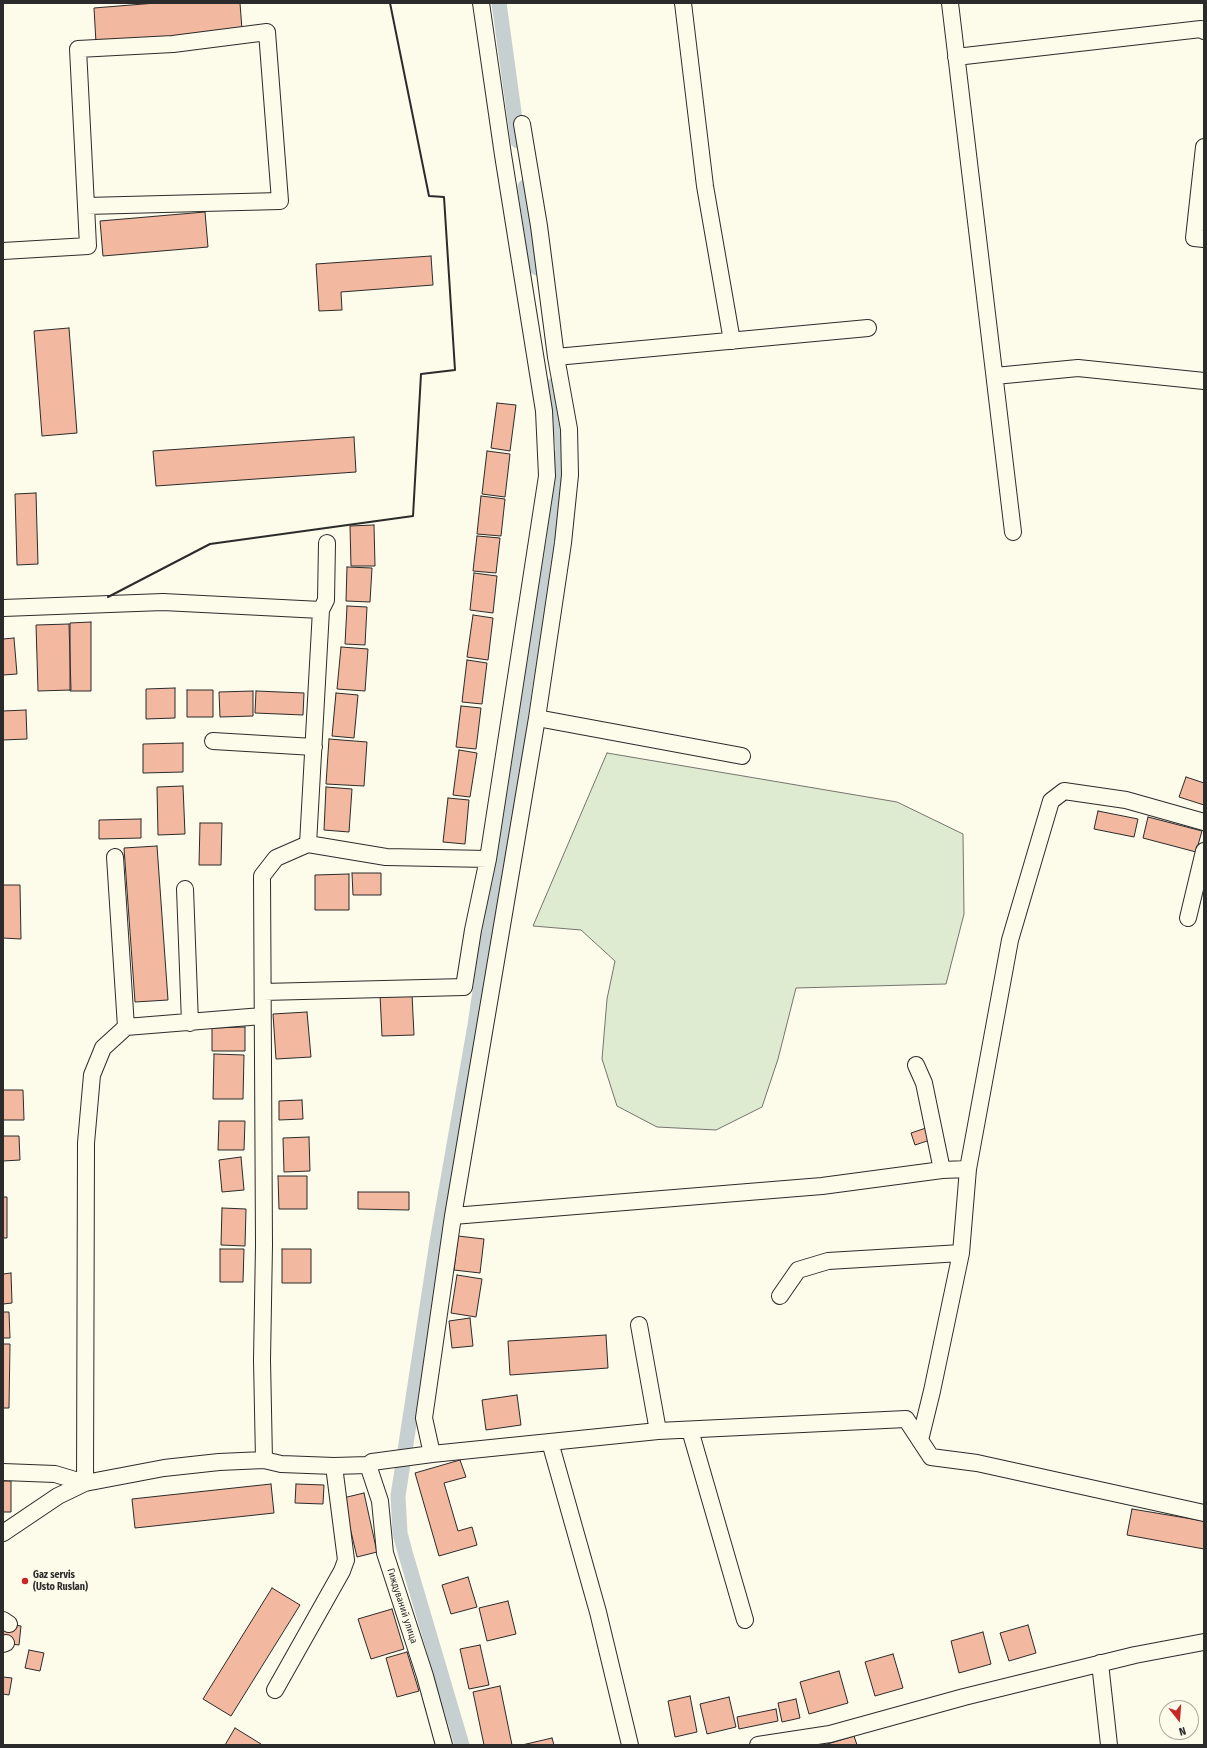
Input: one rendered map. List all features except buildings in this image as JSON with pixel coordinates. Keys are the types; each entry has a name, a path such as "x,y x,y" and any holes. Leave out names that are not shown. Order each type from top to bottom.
{"street":[{"path":"263,992 464,987 488,859 547,476 544,411 480,3"},
{"path":"683,3 706,186 732,341"},
{"path":"950,3 1013,532"},
{"path":"956,57 1201,29 1204,31"},
{"path":"3,251 88,246 78,49 173,44 267,32 280,201 86,206"},
{"path":"432,1454 424,1418 453,1216 537,718 563,543 570,475 568,430 556,357 539,226 522,124"},
{"path":"1204,147 1194,238 1204,239"},
{"path":"556,357 868,328"},
{"path":"995,376 1078,368 1204,382"},
{"path":"308,844 321,610 326,600 327,543"},
{"path":"3,608 163,602 321,610"},
{"path":"537,718 742,756"},
{"path":"213,741 314,747"},
{"path":"920,1440 961,1254 968,1169 1010,940 1051,801 1064,791 1126,800 1204,822"},
{"path":"264,1460 262,1360 264,1245 262,876 276,858 308,844 386,857 488,859"},
{"path":"1188,918 1204,851"},
{"path":"115,857 126,1027"},
{"path":"185,889 190,1023"},
{"path":"85,1483 86,1143 92,1075 103,1048 126,1027 262,1016"},
{"path":"916,1065 924,1083 942,1170"},
{"path":"453,1216 822,1186 942,1170 968,1169"},
{"path":"780,1296 798,1270 828,1261 961,1254"},
{"path":"639,1324 658,1431"},
{"path":"3,1533 58,1496 85,1483 164,1468 220,1462 264,1460 281,1464 334,1466 370,1464 432,1454 658,1431 906,1419 931,1457 977,1463 1204,1513"},
{"path":"690,1430 745,1620"},
{"path":"550,1442 598,1612 630,1745"},
{"name":"Гиждуваний улица","path":"370,1464 380,1501 385,1553 425,1676 444,1745"},
{"path":"275,1690 342,1571 346,1560 334,1466"},
{"path":"3,1472 55,1474 85,1483"},
{"path":"758,1745 830,1734 964,1697 1100,1663 1204,1642"},
{"path":"1100,1663 1109,1745"}],"green space":[{"path":"607,753 897,802 963,834 964,914 946,984 796,988 778,1059 762,1107 716,1130 657,1127 617,1106 602,1059 607,999 615,961 581,930 533,926"}],"waterway":[{"path":"499,3 518,141"},
{"path":"525,187 537,268"},
{"path":"462,1745 400,1533 398,1496 437,1242 475,1025 526,681 554,539 563,448 554,385"}],"wall":[{"path":"108,597 210,544 413,516 421,374 455,370 444,197 429,196 390,3"}],"place":[{"name":"Gaz servis (Usto Ruslan)","path":"25,1581"}]}
